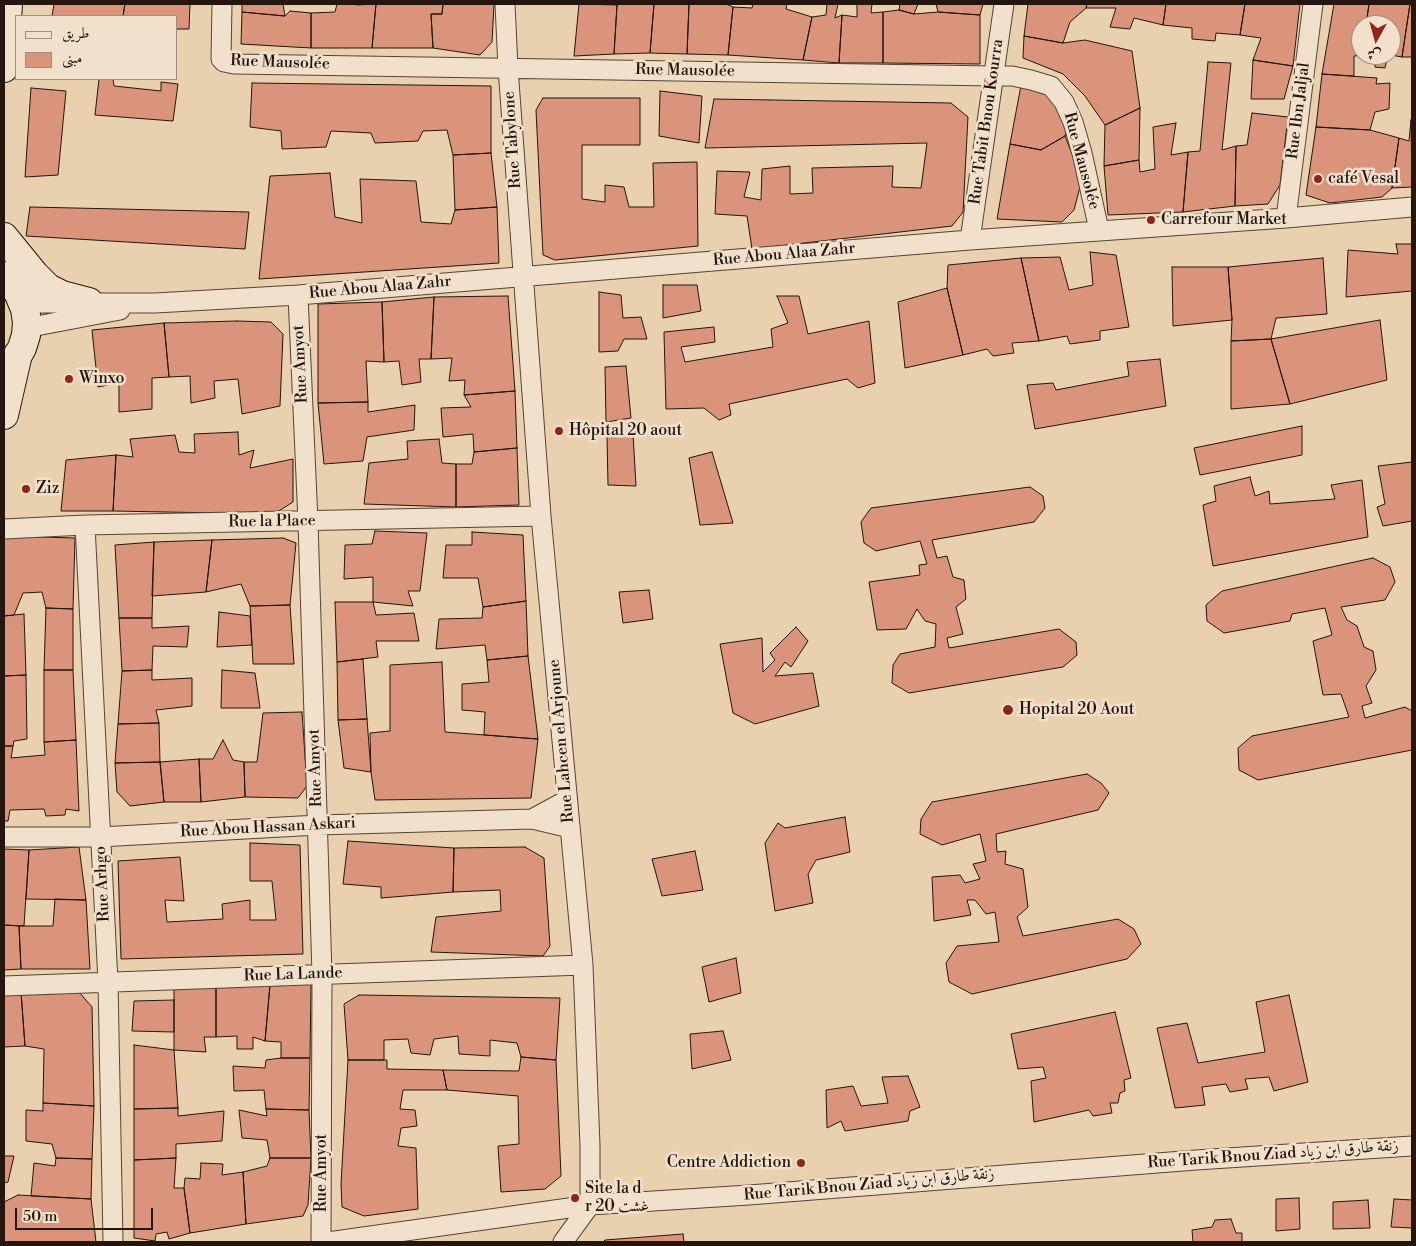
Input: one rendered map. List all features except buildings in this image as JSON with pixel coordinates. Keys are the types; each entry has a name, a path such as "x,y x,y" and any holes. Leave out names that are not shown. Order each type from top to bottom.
{"street":[{"path":"4,68 8,4"},
{"name":"Rue Mausolée","path":"222,4 220,59 228,64 1012,76 1051,86 1064,102 1073,122 1082,152 1099,230"},
{"name":"Rue Tabylone","path":"505,4 523,277"},
{"name":"Rue Tabit Bnou Kourra","path":"970,240 1004,4"},
{"name":"Rue Ibn Jaljal","path":"1286,218 1313,4"},
{"name":"Rue Abou Alaa Zahr","path":"25,316 155,303 298,295 970,240 1286,218 1412,206"},
{"path":"4,237 48,288 62,295 89,302"},
{"path":"4,276 18,292 25,316 24,342 11,363 4,415"},
{"name":"Rue Lahcen el Arjoune","path":"523,277 541,516 583,965 590,1146 590,1205"},
{"name":"Rue Amyot","path":"298,295 308,522 322,974 321,1242"},
{"name":"Rue Abou Alaa Zahr","path":"25,316 89,302 155,303"},
{"name":"Rue la Place","path":"4,528 541,516"},
{"name":"Rue Arhgo","path":"85,525 108,982 113,1242"},
{"name":"Rue Abou Hassan Askari","path":"532,819 568,800"},
{"name":"Rue Abou Hassan Askari","path":"4,837 100,837 318,825 532,819 570,828"},
{"name":"Rue La Lande","path":"4,986 583,965"},
{"name":"Rue Tarik Bnou Ziad زنقة طارق ابن زياد","path":"328,1242 590,1205 1412,1146"},
{"path":"563,1242 590,1205"}],"place":[{"name":"café Vesal","path":"1318,179"},
{"name":"Carrefour Market","path":"1151,220"},
{"name":"Winxo","path":"69,379"},
{"name":"Hôpital 20 aout","path":"559,431"},
{"name":"Ziz","path":"26,489"},
{"name":"Hopital 20 Aout","path":"1008,710"},
{"name":"Centre Addiction","path":"801,1163"},
{"name":"Site la d r 20 غشت","path":"575,1198"}]}
